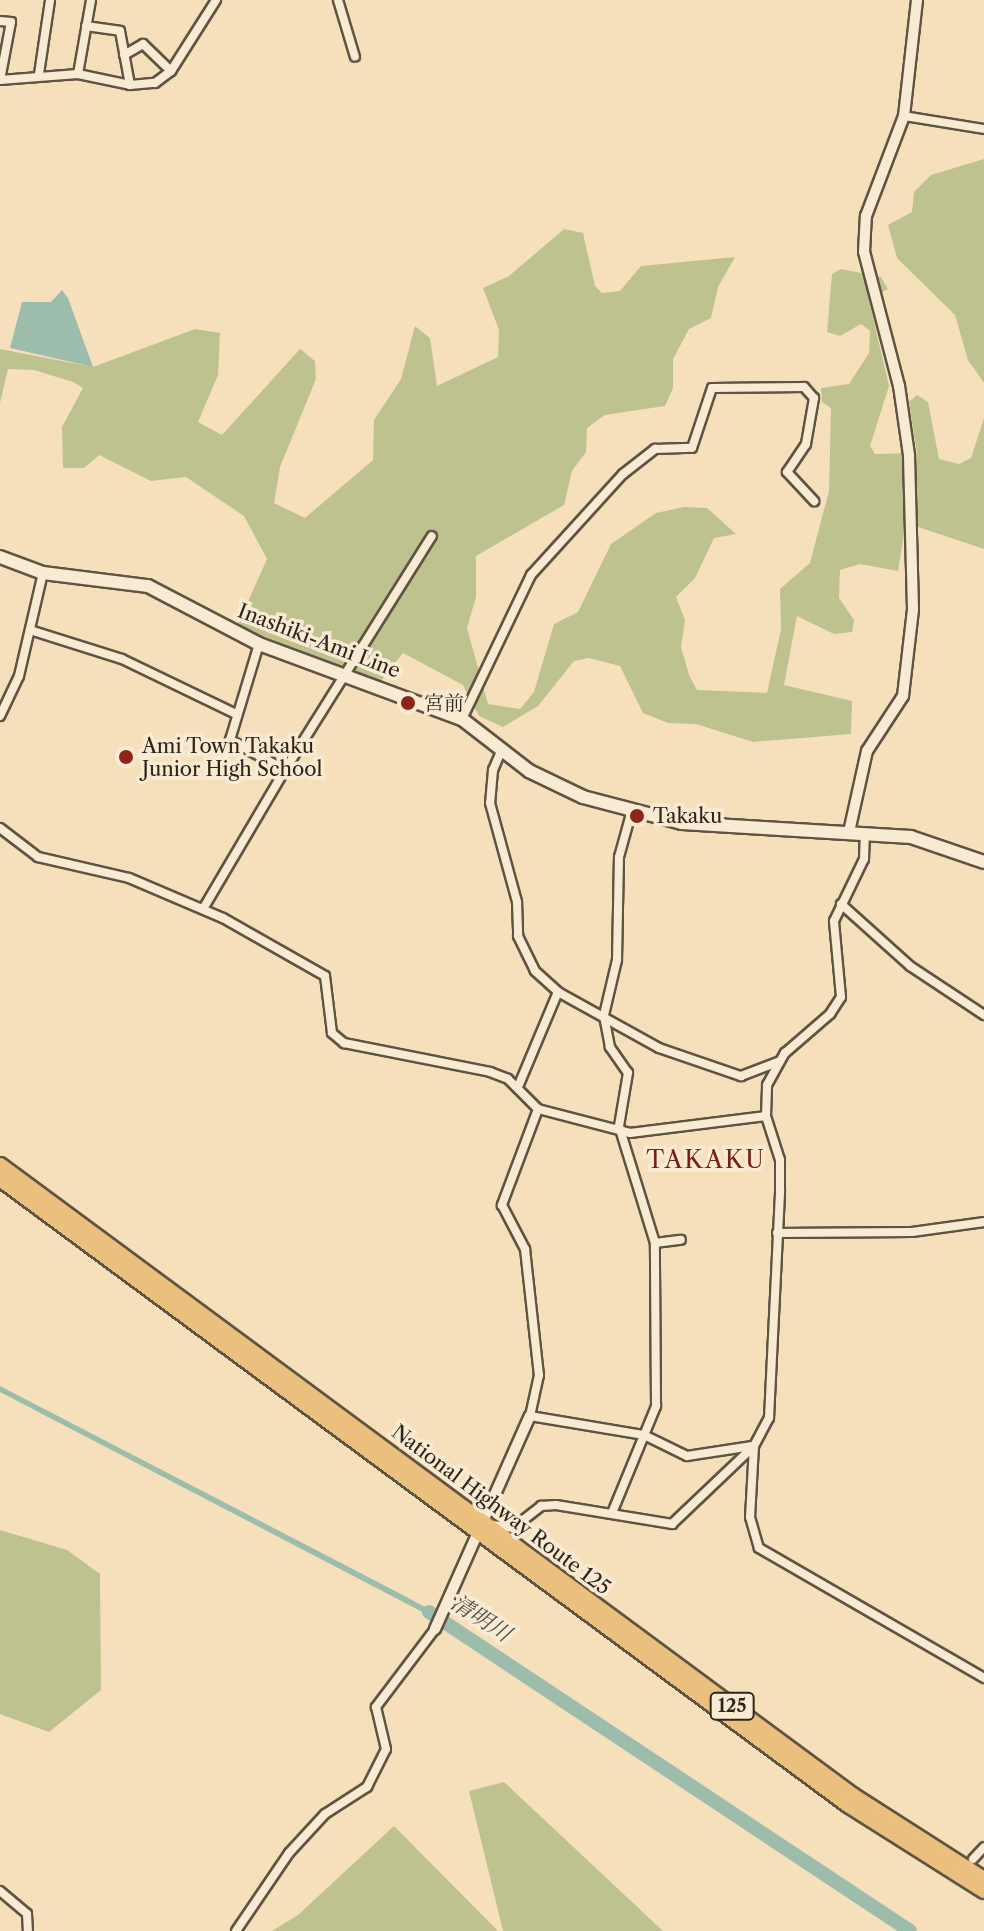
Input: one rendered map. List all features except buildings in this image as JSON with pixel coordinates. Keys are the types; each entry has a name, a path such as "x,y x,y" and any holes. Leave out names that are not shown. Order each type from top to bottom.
{"highway":[{"name":"National Highway Route 125","path":"0,1165 848,1805 984,1891"},
{"name":"National Highway Route 125","path":"0,1179 854,1796 984,1879"}],"main road":[{"name":"Inashiki-Ami Line","path":"0,557 43,573 135,582 259,644 462,719 565,790 696,825 865,833 935,843 984,862"}],"street":[{"path":"39,74 50,0"},
{"path":"78,74 91,0"},
{"path":"0,21 11,22 0,80 39,74 78,74 130,85 155,83 171,71 216,0"},
{"path":"338,0 355,57"},
{"path":"849,832 867,751 903,696 913,609 909,455 899,386 864,252 866,216 904,116 917,0"},
{"path":"86,26 120,31 130,85"},
{"path":"124,55 143,44 171,71"},
{"path":"904,116 984,129"},
{"path":"462,719 531,575 582,513 655,449 692,448 712,388 804,387 814,398 806,444 787,472 814,501"},
{"path":"203,909 343,675 432,536"},
{"path":"0,716 30,630 43,573"},
{"path":"30,630 122,659 234,713"},
{"path":"259,644 234,713 230,740 285,770"},
{"path":"502,749 493,770 490,803 517,902 518,936 535,971 558,992 659,1048 727,1073 749,1075 778,1062"},
{"path":"612,1513 656,1406 655,1243 619,1126 628,1073 610,1047 604,1015 617,960 619,857 632,810"},
{"path":"0,828 38,857 129,878 203,909 325,976 332,1033 344,1043 490,1072 518,1087 538,1109 619,1126 630,1133 766,1116"},
{"path":"484,1530 513,1528 541,1506 612,1513 672,1524 754,1446 773,1406 780,1160 766,1116 767,1085 778,1062 841,997 833,928 841,904 864,859 865,833"},
{"path":"841,904 910,966 984,1015"},
{"path":"518,1087 558,992"},
{"path":"236,1931 289,1853 325,1814 367,1787 386,1749 376,1707 443,1616 484,1530 530,1416 539,1375 525,1249 502,1205 538,1109"},
{"path":"777,1233 912,1232 984,1222"},
{"path":"655,1243 681,1240"},
{"path":"530,1416 644,1435 687,1456 754,1446"},
{"path":"754,1446 750,1517 759,1548 984,1678"},
{"path":"973,1859 984,1847"},
{"path":"0,1891 32,1920 28,1931"}],"green space":[{"path":"984,159 984,383 968,360 955,315 897,258 888,225 912,212 914,192 931,175"},
{"path":"564,229 583,233 595,286 602,293 620,291 641,266 735,257 718,287 711,318 689,329 673,359 673,388 665,406 605,415 587,428 586,452 572,471 564,505 476,556 476,597 467,628 488,704 520,709 534,692 554,624 578,612 611,544 656,513 684,507 707,508 736,534 714,538 695,578 676,597 685,620 681,647 689,675 697,690 767,693 781,629 780,589 810,563 829,491 831,408 822,402 821,388 849,384 869,353 870,331 861,324 840,336 827,332 832,274 841,269 881,277 888,289 869,300 889,386 870,446 875,454 917,453 909,402 917,395 928,402 939,459 959,464 971,458 984,418 984,549 906,523 898,571 860,564 840,570 839,598 854,620 852,632 834,634 797,616 784,685 852,701 851,734 753,742 696,724 668,723 643,713 620,666 589,658 574,661 538,706 503,727 479,716 463,685 403,653 381,681 237,626 267,559 244,516 186,477 151,481 99,455 84,468 63,468 62,427 83,388 73,382 34,370 8,369 0,403 0,349 93,367 195,329 220,333 218,375 198,422 222,435 300,349 315,361 316,379 280,467 274,503 305,518 373,460 374,420 401,379 415,326 430,338 437,386 498,357 499,330 483,288 509,276"},
{"path":"0,1530 67,1550 100,1574 101,1690 49,1732 0,1714"},
{"path":"504,1782 663,1931 503,1931 469,1791"},
{"path":"394,1826 498,1931 272,1931 298,1915"}],"shaded area":[{"path":"62,290 68,298 93,367 10,348 22,302 51,302"},
{"path":"0,1386 397,1592 436,1613 434,1618 0,1392"}],"waterway":[{"name":"清明川","path":"429,1612 910,1931"}],"place":[{"name":"宮前","path":"408,703"},
{"name":"Ami Town Takaku Junior High School","path":"126,757"},
{"name":"Takaku","path":"637,816"}],"district":[{"name":"TAKAKU","path":"706,1160"}]}
